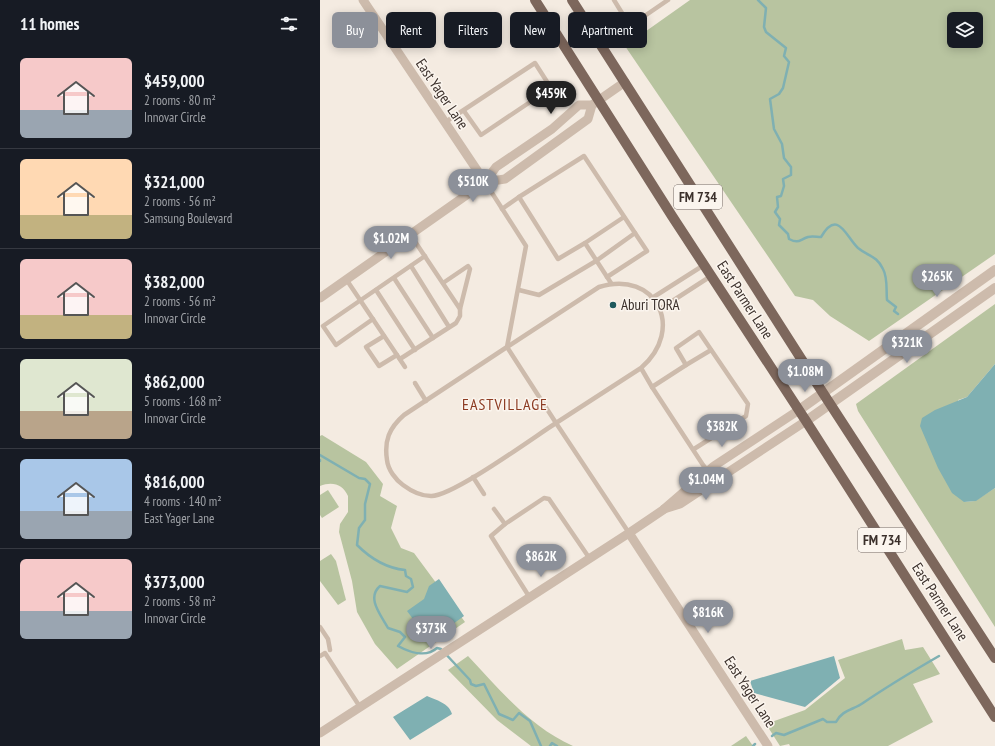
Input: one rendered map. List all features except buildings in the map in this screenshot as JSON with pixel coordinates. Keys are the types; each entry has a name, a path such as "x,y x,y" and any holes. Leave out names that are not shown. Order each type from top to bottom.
{"main road":[{"name":"East Parmer Lane","path":"535,0 595,103 799,410 995,717"},
{"name":"East Parmer Lane","path":"572,0 580,12"},
{"name":"East Parmer Lane","path":"603,48 830,405 995,658"}],"street":[{"name":"East Yager Lane","path":"363,0 444,123 485,182"},
{"path":"320,298 485,182 496,167 552,129 578,105 595,103 625,82"},
{"path":"485,182 505,179 588,119 595,103"},
{"path":"320,733 465,641 663,510 708,471 799,410 995,270"},
{"path":"663,510 680,504 806,422 995,288"},
{"name":"East Yager Lane","path":"629,533 768,746"}],"lane":[{"path":"614,0 621,12"},
{"path":"647,14 668,0"},
{"path":"444,123 536,63 551,88 481,135 464,111"},
{"path":"502,209 584,156 647,251 607,277"},
{"path":"485,182 526,246 519,290 507,347 629,533"},
{"path":"519,197 558,259 624,217"},
{"path":"519,290 539,295 596,261 635,233"},
{"path":"410,234 460,309"},
{"path":"585,243 611,283"},
{"path":"373,319 336,345 323,326 425,256"},
{"path":"652,298 704,265"},
{"path":"411,266 450,327"},
{"path":"400,359 459,320 460,309 470,270 468,266 443,283"},
{"path":"660,309 711,276"},
{"path":"394,278 433,338"},
{"path":"346,279 405,368"},
{"path":"611,283 635,286 652,298 660,309 664,324 662,337 658,349 651,359 641,368 473,477 439,495 431,496 410,490 400,483 391,472 387,464 385,447 388,434 399,419 599,287 611,283"},
{"path":"376,290 415,350"},
{"path":"686,365 676,348 699,332 748,404 746,416 694,449"},
{"path":"384,336 366,347 379,366 397,355"},
{"path":"652,387 711,350"},
{"path":"641,368 708,471"},
{"path":"414,383 426,401"},
{"path":"473,477 484,494"},
{"path":"530,598 491,536 504,524 544,498 549,499 590,559"},
{"path":"494,509 504,524"},
{"path":"320,626 328,639 330,650"},
{"path":"336,646 322,655 360,707"}],"green space":[{"path":"690,0 995,0 995,254 869,341 830,316 813,300 795,296 626,48 647,48 647,30"},
{"path":"995,304 995,364 967,397 958,400 964,502 975,501 995,488 995,627 858,411 856,404"},
{"path":"322,435 366,462 383,484 380,496 397,506 391,528 401,548 414,553 465,622 397,669 375,644 357,612 352,581 339,532 340,524 348,512 348,496 340,486 329,484 320,486 320,436"},
{"path":"328,490 339,507 322,518 320,515 320,495"},
{"path":"331,554 336,561 346,600 338,605 320,581 320,561"},
{"path":"902,639 905,650 923,647 940,674 913,684 933,722 888,746 790,746 789,744 780,746 766,724 805,710 845,678 838,660"},
{"path":"468,656 529,718 557,738 573,746 531,746 497,720 448,670"},
{"path":"746,736 753,746 731,746"}],"water":[{"path":"995,364 995,488 976,501 964,502 952,493 938,468 920,426 922,418 935,410 967,397"},
{"path":"439,579 464,616 442,632 425,635 407,611 424,599 429,586"},
{"path":"834,656 840,678 805,707 754,693 750,681"},
{"path":"427,696 448,707 452,714 410,740 393,717"}],"waterway":[{"path":"758,0 766,8 764,27 766,32 786,48 784,56 789,62 783,88 779,94 770,99 774,129 782,144 784,158 791,167 791,175 783,179 784,186 781,196 777,197 778,207 775,212 780,219 779,225 788,234 789,239 797,241 810,237 821,237 832,225 837,225 846,232 858,248 878,261 886,276 887,300 896,307 894,311 898,314"},
{"path":"320,455 359,478 365,479 370,484 365,504 365,520 359,528 357,545 378,562 405,570 406,576 411,579 413,587 407,592 380,586 374,596 376,607 388,628 400,632 405,637 398,646 418,653 428,653 437,648 441,649 470,680 471,684 476,686 484,684 499,714 513,720 519,713 530,721 541,746"},
{"path":"772,736 776,733 784,735 823,719 827,722 836,722 841,715 939,656"},
{"path":"550,746 552,743 557,746"}],"place":[{"name":"Aburi TORA","path":"613,305"}],"district":[{"name":"EASTVILLAGE","path":"505,404"}]}
